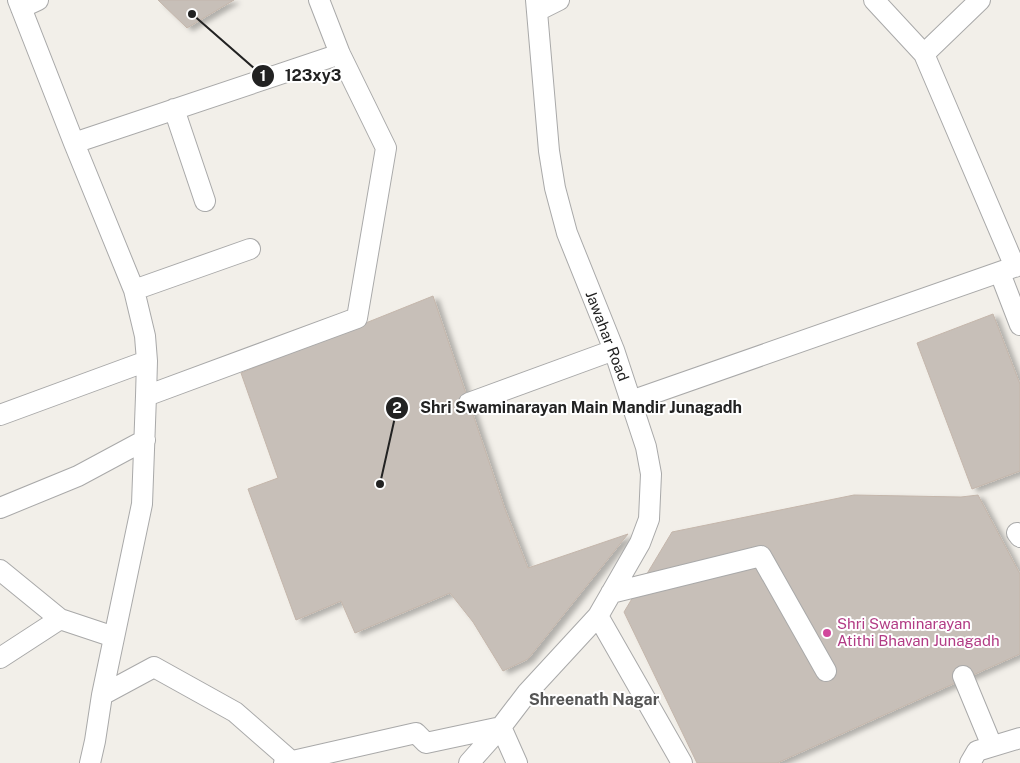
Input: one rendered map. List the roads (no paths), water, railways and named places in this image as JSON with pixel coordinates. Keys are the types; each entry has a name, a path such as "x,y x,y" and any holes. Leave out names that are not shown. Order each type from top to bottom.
{"street":[{"path":"146,396 357,318 386,148 340,54 319,0"},
{"path":"536,6 559,0"},
{"path":"874,0 924,54 1012,268 1020,325"},
{"path":"924,54 980,0"},
{"path":"25,3 74,143 134,290 145,336 146,396 142,504 102,695 90,763"},
{"name":"Jawahar Road","path":"469,763 501,727 527,693 598,616 640,543 649,519 651,474 646,447 614,350 567,233 555,188 549,151 536,6"},
{"path":"74,143 340,54"},
{"path":"174,109 206,201"},
{"path":"134,290 250,249"},
{"path":"631,402 1012,268"},
{"path":"470,403 614,350"},
{"path":"0,415 146,361"},
{"path":"0,508 78,476 145,440"},
{"path":"611,593 761,556 826,671"},
{"path":"0,570 60,619 114,637"},
{"path":"598,616 682,763"},
{"path":"0,658 60,619"},
{"path":"102,695 154,668 235,712 288,762 416,734 426,743 501,727 517,763"},
{"path":"963,676 992,746"},
{"path":"970,763 977,751 1020,738"}],"place":[{"name":"123xy3","path":"192,14"},
{"name":"Shri Swaminarayan Main Mandir Junagadh","path":"380,484"},
{"name":"Shri Swaminarayan Atithi Bhavan Junagadh","path":"827,633"}],"district":[{"name":"Shreenath Nagar","path":"594,699"}]}
